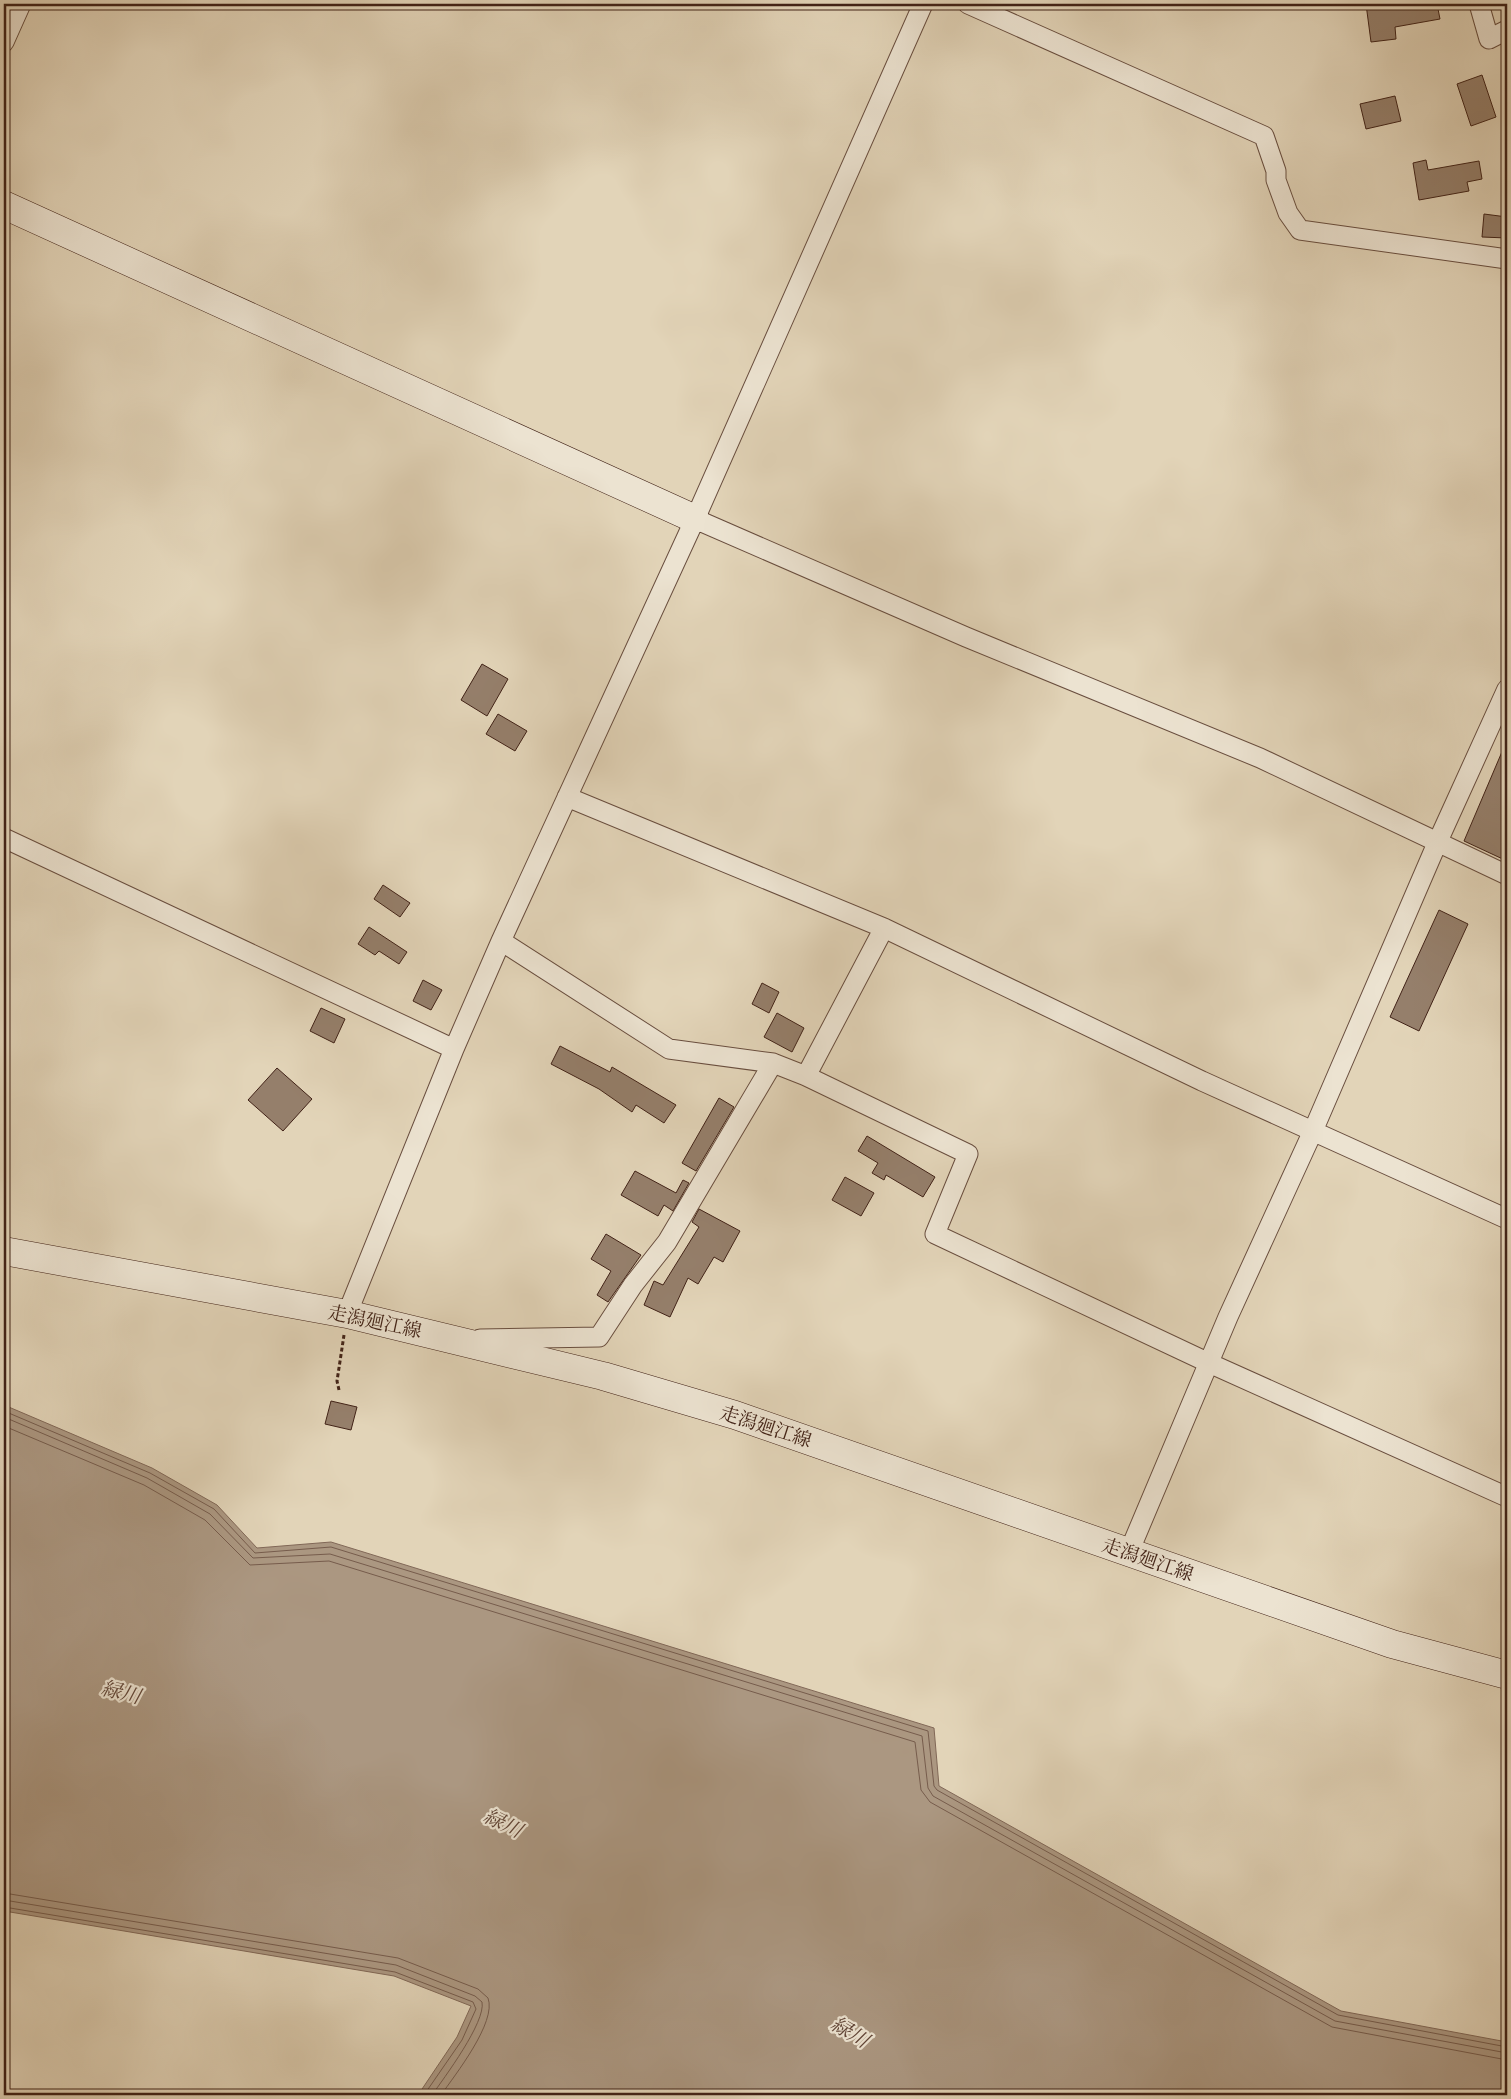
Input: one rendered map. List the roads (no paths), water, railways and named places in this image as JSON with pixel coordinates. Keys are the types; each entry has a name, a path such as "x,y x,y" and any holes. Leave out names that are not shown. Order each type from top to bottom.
{"main road":[{"path":"4,205 695,519"},
{"name":"走潟廻江線","path":"4,1251 347,1314 603,1376 735,1415 1392,1644 1507,1675"}],"street":[{"path":"4,42 21,4"},
{"path":"347,1314 454,1049 501,941 695,519 923,4"},
{"path":"968,4 1264,136 1276,171 1276,180 1288,213 1300,230 1507,259"},
{"path":"1479,4 1489,38 1507,30"},
{"path":"695,519 976,641 1260,758 1507,875"},
{"path":"1129,1552 1228,1317 1313,1131 1438,841 1507,689"},
{"path":"567,797 884,928 1202,1081 1507,1219"},
{"path":"4,838 454,1049"},
{"path":"806,1076 884,928"},
{"path":"501,941 669,1049 773,1063 806,1076 968,1154 935,1234 1209,1363 1507,1497"},
{"path":"455,1339 599,1337 632,1285 667,1242 773,1063"}],"water":[{"name":"緑川","path":"4,1405 152,1468 217,1505 257,1548 331,1542 934,1728 939,1786 1341,2011 1507,2042 1507,2095 418,2095 457,2037 471,2006 394,1976 4,1911"}]}
